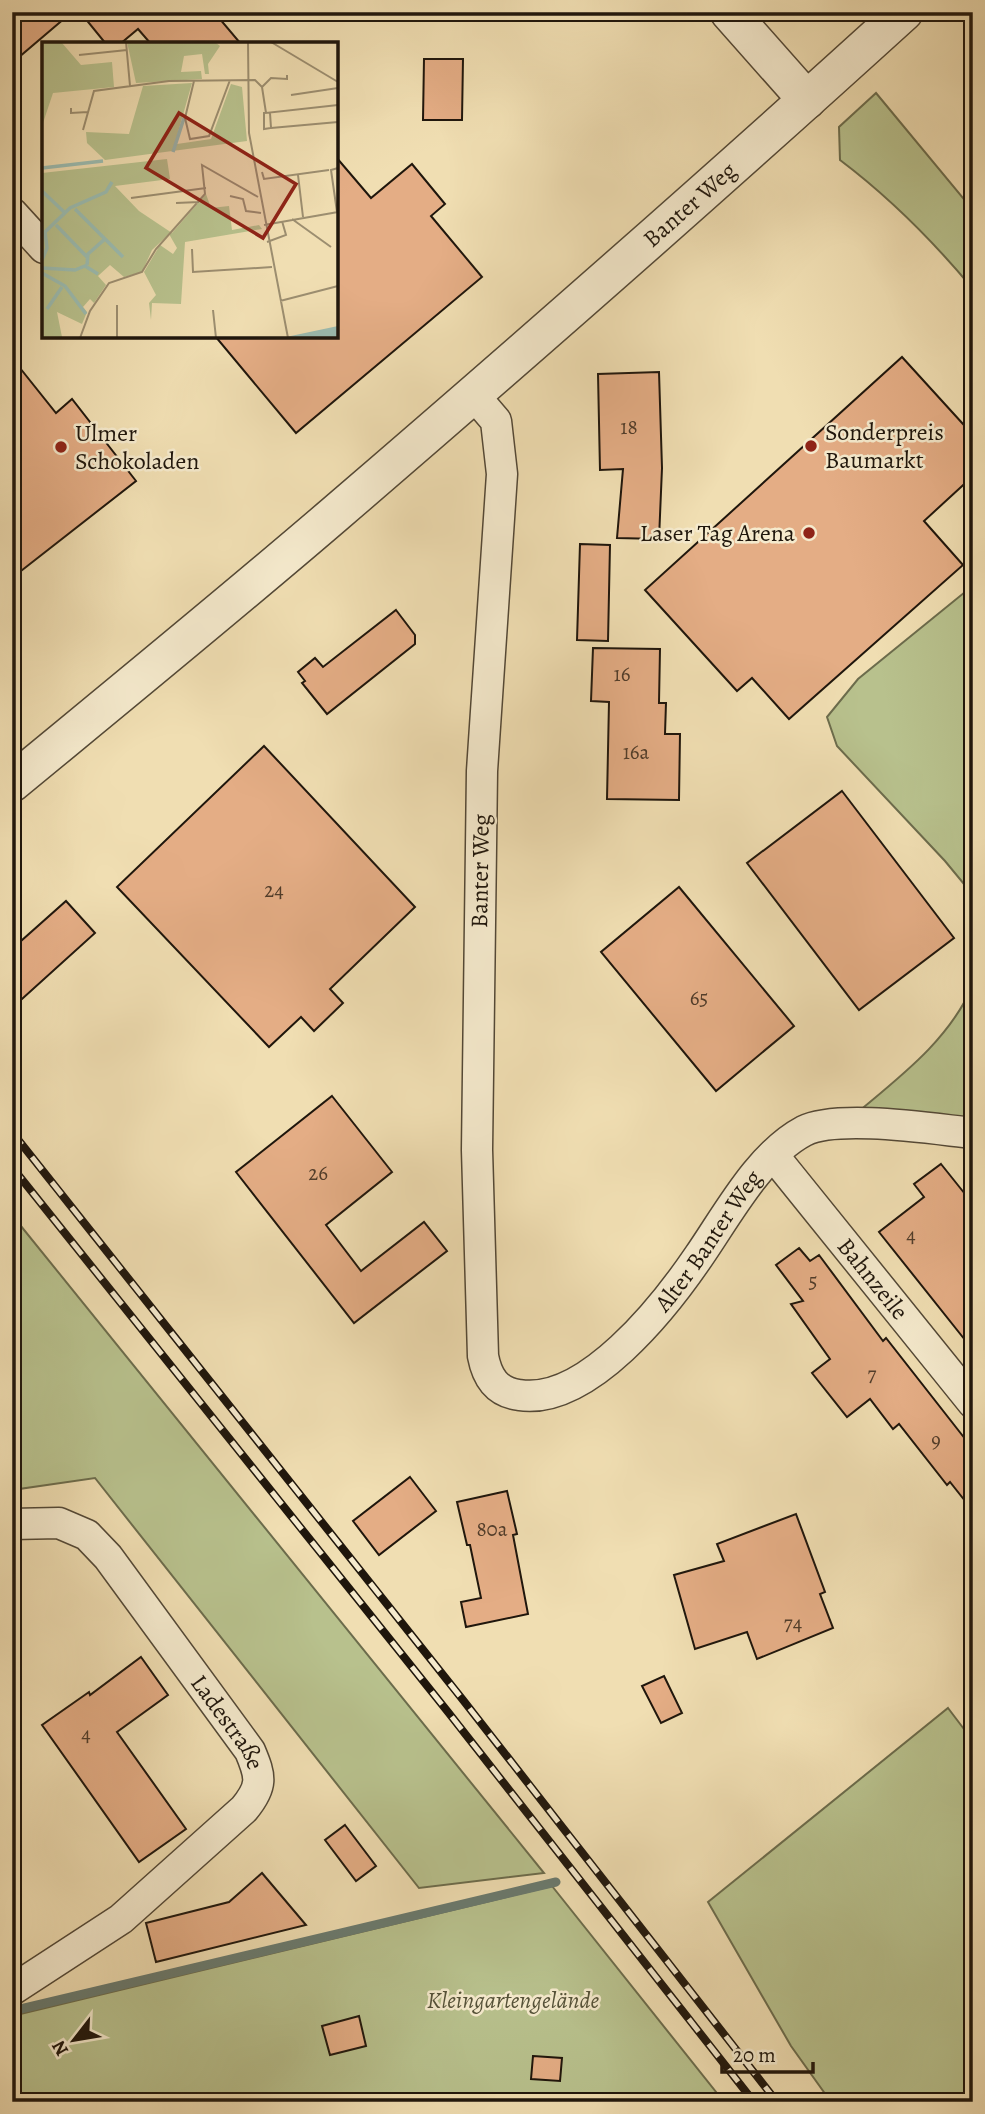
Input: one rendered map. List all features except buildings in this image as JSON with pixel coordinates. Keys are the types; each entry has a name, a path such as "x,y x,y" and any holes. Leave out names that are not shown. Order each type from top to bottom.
{"street":[{"path":"729,12 807,100"},
{"name":"Banter Weg","path":"12,783 333,516 904,12"},
{"path":"12,213 42,246"},
{"name":"Banter Weg","path":"473,394 496,421 502,474 482,771 477,1150 483,1356"},
{"name":"Alter Banter Weg","path":"483,1356 486,1372 494,1384 509,1394 530,1397 554,1394 597,1369 627,1344 667,1299 729,1210 773,1155 807,1129 855,1122 973,1133"},
{"name":"Bahnzeile","path":"773,1155 973,1402"},
{"name":"Ladestraße","path":"12,1524 59,1523 88,1535 108,1558 250,1751 260,1776 255,1795 244,1809 121,1919 12,1990"}],"green space":[{"path":"876,93 973,210 973,289 910,220 840,160 839,127"},
{"path":"973,588 973,895 945,861 837,746 827,717 858,679"},
{"path":"973,985 973,1127 852,1117 936,1042 963,1005"},
{"path":"12,1215 544,1873 419,1888 95,1478 12,1490"},
{"path":"948,1708 973,1741 973,2102 831,2102 791,2046 708,1902"},
{"name":"Kleingartengelände","path":"552,1886 724,2102 12,2102 12,2016"}],"waterway":[{"path":"12,2011 556,1882"}],"railway":[{"path":"12,1132 463,1700 777,2102"},
{"path":"12,1167 448,1712 754,2102"}],"place":[{"name":"Sonderpreis Baumarkt","path":"811,446"},
{"name":"Ulmer Schokoladen","path":"61,447"},
{"name":"Laser Tag Arena","path":"809,533"}]}
